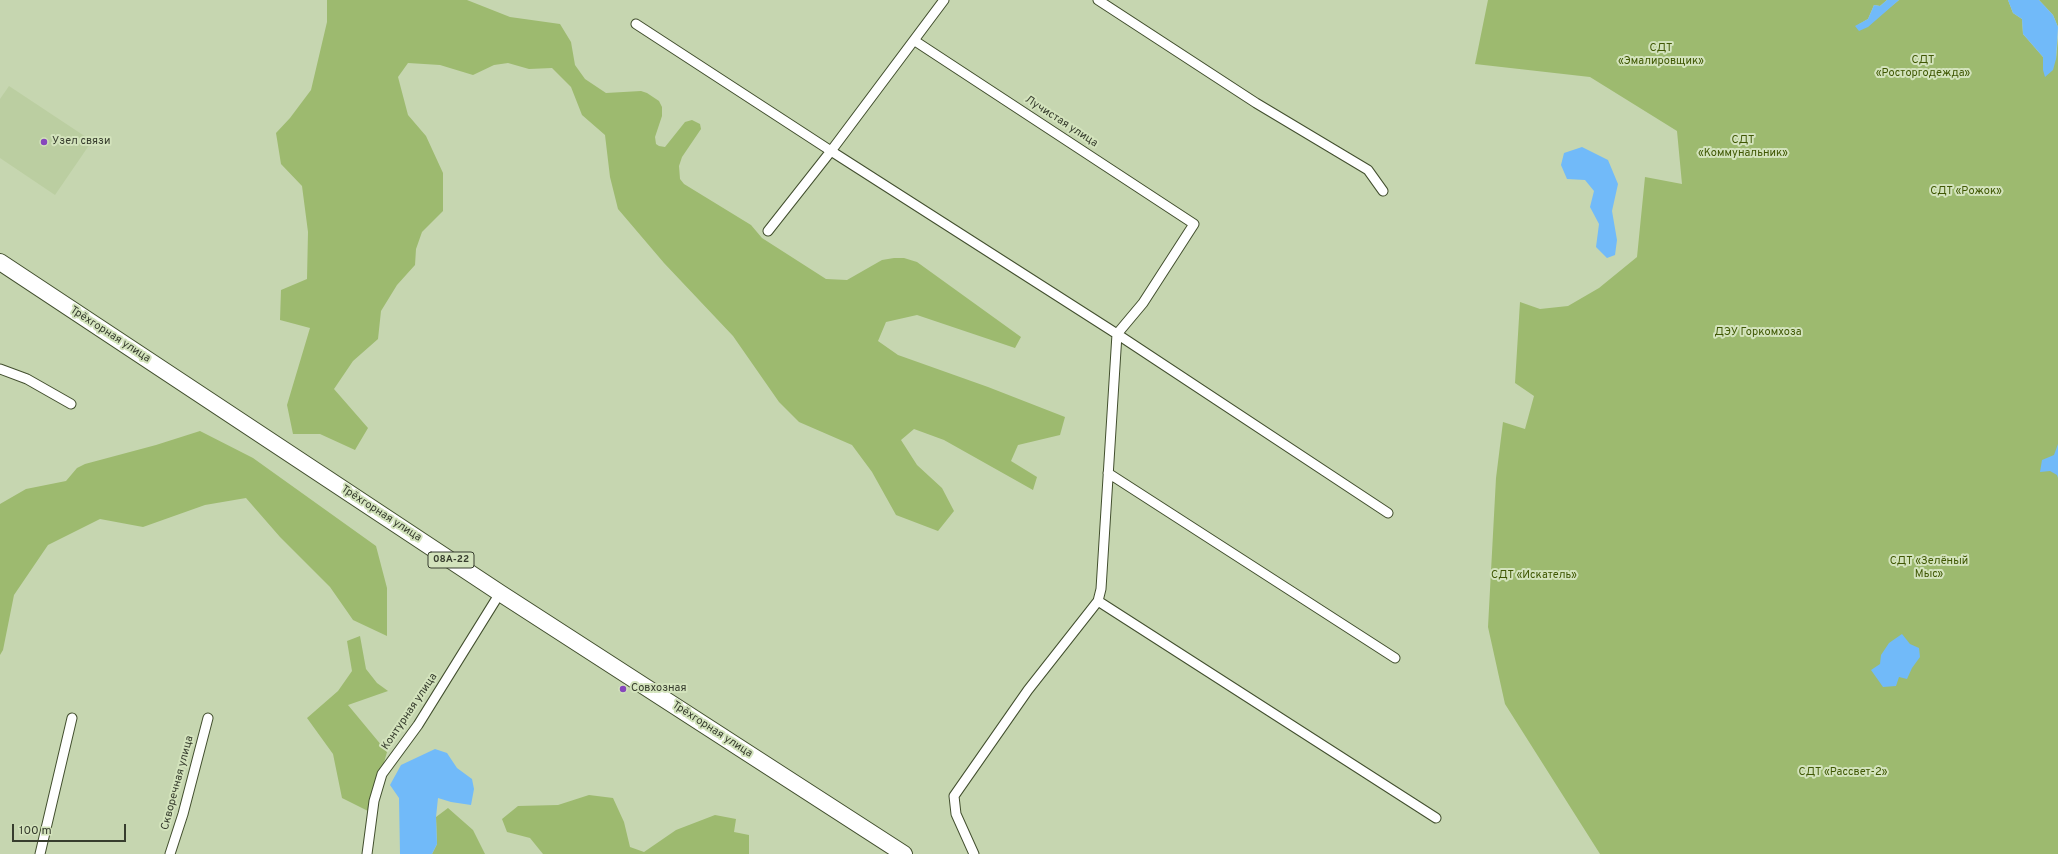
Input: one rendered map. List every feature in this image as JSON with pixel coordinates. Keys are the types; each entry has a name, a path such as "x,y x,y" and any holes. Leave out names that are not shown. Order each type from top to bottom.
{"highway":[{"name":"Трёхгорная улица","path":"0,262 500,593 904,854"}],"street":[{"path":"768,231 915,41 944,0"},
{"path":"1098,0 1256,103 1368,170 1384,191"},
{"path":"636,24 1117,334 1388,513"},
{"name":"Лучистая улица","path":"915,41 1194,224 1143,303 1117,334"},
{"path":"974,854 955,810 954,796 1028,690 1098,601 1101,589 1117,334"},
{"path":"0,369 27,379 72,404"},
{"path":"1108,473 1395,658"},
{"name":"Контурная улица","path":"367,854 374,801 382,774 418,725 500,593"},
{"path":"1098,601 1436,818"},
{"path":"40,854 72,718"},
{"name":"Скворечная улица","path":"170,854 183,814 208,718"}],"shaded area":[{"path":"9,86 92,141 55,195 0,158 0,99"}],"green space":[{"path":"327,0 467,0 510,17 560,24 571,42 575,65 585,79 606,93 641,91 659,101 662,107 662,116 655,137 656,144 665,147 685,122 692,120 700,124 701,129 682,157 679,166 680,179 684,184 751,225 762,238 826,279 847,280 882,260 904,258 917,262 1021,337 1015,348 917,315 886,322 878,341 898,355 988,387 1065,417 1060,435 1018,445 1011,461 1037,477 1033,490 944,440 914,429 901,440 917,465 942,488 954,511 938,531 896,515 872,472 852,445 799,422 779,402 733,336 664,263 618,209 610,177 605,135 582,115 571,87 552,68 529,69 508,63 494,65 473,75 440,65 408,63 398,77 408,115 426,136 443,173 443,211 422,232 416,249 415,265 397,285 381,311 378,339 353,361 334,389 368,428 355,450 320,434 293,434 287,405 310,328 280,320 281,290 307,279 308,232 302,186 281,164 276,133 290,118 311,90 327,22"},
{"path":"1488,0 1887,0 1880,6 1874,5 1868,19 1856,26 1879,16 1899,0 2008,0 2013,13 2022,19 2023,34 2043,57 2043,70 2056,59 2058,37 2058,854 1600,854 1505,704 1488,627 1496,478 1503,422 1525,429 1534,396 1515,383 1520,302 1540,309 1568,306 1599,288 1637,257 1645,177 1682,184 1677,131 1590,77 1475,64"},
{"path":"2039,0 2058,0 2058,27 2053,15"},
{"path":"200,431 253,458 376,546 387,588 387,636 353,620 330,587 280,537 246,498 205,505 143,527 100,519 48,545 14,595 3,650 0,655 0,504 26,489 66,481 77,468 85,464 156,445"},
{"path":"360,636 366,669 377,683 388,691 348,705 387,752 370,812 342,798 333,754 307,718 338,691 352,671 347,641"},
{"path":"589,795 613,798 624,822 630,847 644,852 676,830 715,815 736,819 734,832 749,835 749,854 543,854 530,838 507,832 502,819 518,806 558,805"},
{"path":"448,808 473,830 485,854 432,854 437,844 436,817"}],"water":[{"path":"1887,0 1899,0 1868,27 1859,31 1855,26 1868,19 1874,5 1880,6"},
{"path":"2008,0 2039,0 2053,15 2058,27 2056,59 2053,70 2045,77 2043,70 2043,57 2023,34 2022,19 2013,13"},
{"path":"1582,147 1608,160 1618,184 1612,211 1617,240 1615,255 1607,258 1596,247 1599,224 1590,207 1594,191 1585,180 1567,179 1561,165 1564,153"},
{"path":"2058,444 2058,478 2057,475 2050,471 2040,472 2042,460 2054,455"},
{"path":"1902,634 1910,644 1919,648 1920,657 1912,668 1907,679 1899,677 1896,686 1883,687 1871,670 1880,664 1881,655 1889,643"},
{"path":"435,749 447,753 457,768 472,779 474,789 471,805 451,802 438,798 436,817 437,844 432,854 400,854 399,798 390,785 401,765"}],"place":[{"name":"Узел связи","path":"44,142"},
{"name":"Совхозная","path":"623,689"}],"park label":[{"name":"СДТ «Эмалировщик»","path":"1661,55"},
{"name":"СДТ «Росторгодежда»","path":"1923,67"},
{"name":"СДТ «Коммунальник»","path":"1743,147"},
{"name":"СДТ «Рожок»","path":"1966,192"},
{"name":"ДЭУ Горкомхоза","path":"1758,333"},
{"name":"СДТ «Зелёный Мыс»","path":"1929,568"},
{"name":"СДТ «Искатель»","path":"1534,576"},
{"name":"СДТ «Рассвет-2»","path":"1843,773"}]}
